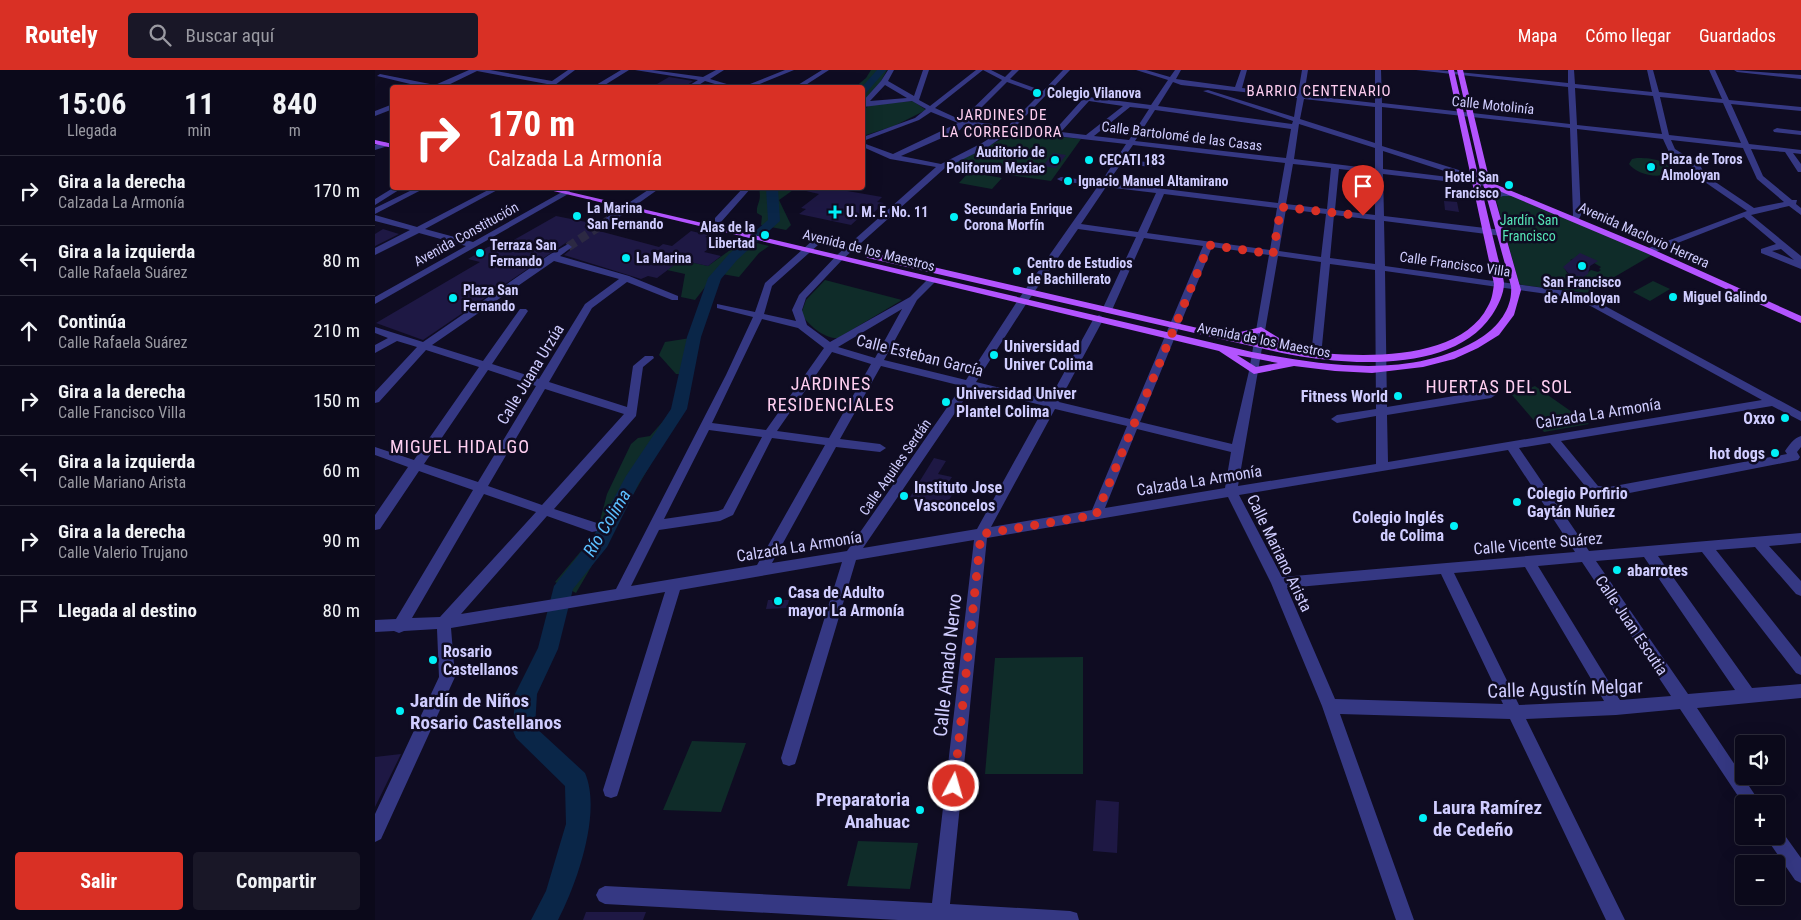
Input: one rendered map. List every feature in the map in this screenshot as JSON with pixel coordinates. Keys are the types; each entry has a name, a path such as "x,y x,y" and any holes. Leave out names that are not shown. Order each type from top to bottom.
{"main road":[{"path":"1451,72 1487,232"},
{"name":"Avenida de los Maestros","path":"1173,330 1220,348 1292,351 1316,356 1381,363 1424,363 1461,352 1478,344 1504,323 1513,308 1515,286 1470,115 1461,72"},
{"path":"375,146 390,151"},
{"name":"Avenida Maclovio Herrera","path":"1487,182 1576,217"},
{"name":"Avenida Maclovio Herrera","path":"1487,182 1576,217 1763,300 1801,320"},
{"name":"Avenida de los Maestros","path":"568,190 628,207 749,236 776,242 811,246 1173,330 1229,338 1294,363 1354,369 1431,350 1451,343 1469,334 1486,321 1493,309 1499,284 1487,232"},
{"name":"Avenida de los Maestros","path":"570,190 637,202 718,220 786,236 811,246"},
{"name":"Avenida de los Maestros","path":"844,254 931,280 1026,296"},
{"name":"Avenida Maclovio Herrera","path":"1763,300 1801,314"},
{"path":"1229,338 1261,330 1292,351"},
{"path":"1220,348 1254,372 1294,363"}],"street":[{"path":"441,85 473,70"},
{"path":"479,70 553,83"},
{"path":"550,85 572,70"},
{"path":"599,85 626,70"},
{"path":"638,70 658,71 724,85"},
{"path":"694,85 721,70"},
{"path":"751,85 791,70"},
{"path":"801,85 826,70"},
{"path":"865,104 884,82 891,70"},
{"path":"865,105 916,99 926,70"},
{"path":"865,138 917,119 980,70"},
{"path":"986,70 1006,80 1044,93 1127,105 1295,124"},
{"path":"893,158 963,124 1016,70"},
{"path":"802,326 797,310 802,297 844,254 942,166 985,144 1009,129 1067,70"},
{"path":"1139,70 1177,81 1295,124 1379,147 1475,178"},
{"name":"Calle Aquiles Serdán","path":"789,758 851,556 969,384 1026,296 1076,226 1129,143 1177,81 1178,70"},
{"path":"1237,89 1244,70"},
{"name":"Calle Mariano Arista","path":"1305,70 1254,372 1237,449 1231,492 1278,583 1330,706 1405,920"},
{"path":"1378,70 1382,467"},
{"path":"1419,70 1461,72 1572,86 1801,109"},
{"path":"1571,70 1576,217"},
{"path":"1650,70 1666,137 1673,150 1697,167 1702,176 1749,212 1801,261"},
{"path":"1712,70 1760,177 1801,212"},
{"path":"1737,70 1801,77"},
{"path":"377,75 394,71"},
{"path":"377,75 427,85"},
{"name":"Calle Motolinía","path":"1177,81 1801,152"},
{"name":"Calle Bartolomé de las Casas","path":"884,82 916,99 930,109 963,124 1379,172 1475,178 1487,182"},
{"path":"1056,134 1087,99"},
{"path":"375,104 390,107"},
{"path":"1087,138 1127,105"},
{"path":"375,114 390,108"},
{"path":"1777,130 1801,133"},
{"path":"375,146 389,145"},
{"path":"865,146 893,158 942,166"},
{"path":"1787,151 1801,170"},
{"path":"1118,161 1153,165"},
{"path":"1316,356 1324,260 1335,167"},
{"path":"1061,179 1502,233"},
{"path":"375,203 395,190"},
{"path":"375,211 417,190"},
{"path":"375,252 493,190"},
{"name":"Avenida Constitución","path":"375,301 562,190"},
{"path":"609,220 653,190"},
{"path":"718,220 745,190"},
{"path":"981,534 1103,314 1161,192"},
{"path":"1491,198 1497,194 1514,194"},
{"path":"1651,250 1749,212 1789,202 1801,202"},
{"path":"375,218 469,244"},
{"name":"Calle Francisco Villa","path":"1076,226 1578,294 1801,417"},
{"name":"Avenida Constitución","path":"375,293 469,244"},
{"path":"1096,515 1209,245"},
{"path":"1783,245 1764,251 1801,266"},
{"path":"620,594 657,524 759,315 769,285 811,246"},
{"path":"375,399 425,346 568,247"},
{"path":"552,257 626,278 675,298"},
{"name":"Calle Juana Urzúa","path":"399,627 588,306 626,278"},
{"path":"761,570 913,299 931,280"},
{"path":"657,524 720,516 728,512 734,506 769,434 830,347 913,299"},
{"name":"Calle Esteban García","path":"720,306 802,326 830,347 852,356 1237,449"},
{"path":"375,525 523,311"},
{"path":"375,330 633,413"},
{"path":"375,350 396,337"},
{"path":"375,626 399,627 444,624 633,413 638,366 649,358"},
{"path":"1337,419 1491,394"},
{"name":"Calzada La Armonía","path":"444,624 1773,402"},
{"path":"705,426 880,448"},
{"path":"1553,439 1599,492 1609,492 1797,461 1791,452 1801,440"},
{"name":"Calle Juan Escutia","path":"1511,446 1747,795"},
{"path":"375,451 592,527"},
{"name":"Calle Amado Nervo","path":"939,917 981,534"},
{"name":"Calle Vicente Suárez","path":"1278,583 1801,538"},
{"path":"1758,542 1801,590"},
{"path":"1705,546 1801,668"},
{"path":"1647,551 1749,697"},
{"path":"1529,562 1616,708"},
{"path":"1445,569 1615,920"},
{"path":"611,790 674,585"},
{"path":"375,833 447,677 444,624"},
{"name":"Calle Agustín Melgar","path":"1330,706 1514,712 1685,703 1801,691"},
{"path":"1781,845 1801,874"},
{"path":"605,894 939,917 1070,920"}],"green space":[{"path":"871,70 887,70 880,83 865,100 865,85 858,85 866,78"},
{"path":"913,101 926,110 894,126 865,135 865,109 869,105"},
{"path":"1016,132 1081,139 1051,181 948,166"},
{"name":"Plaza de Toros Almoloyan","path":"1637,158 1661,162 1666,164 1672,171 1656,176 1643,173 1629,164 1632,159"},
{"path":"969,172 1002,178 992,189 959,183"},
{"path":"759,190 793,190 779,200 791,225 786,230 761,225 762,216 757,213"},
{"name":"Jardín San Francisco","path":"1509,194 1652,255 1587,293 1522,285 1519,283 1495,196","holes":["1578,257 1597,261 1594,263 1601,267 1599,269 1601,270 1598,272 1591,270 1583,277 1567,273 1564,267 1575,263 1570,260"]},
{"path":"744,240 769,246 759,253 739,277 716,273 695,300 681,297 685,274 667,270 681,260 708,266"},
{"path":"825,280 902,300 838,338 833,338 822,334 808,323 801,314 806,300"},
{"path":"1653,281 1670,289 1650,301 1633,292"},
{"path":"697,337 700,339 693,374 676,374 659,355 665,342"},
{"path":"1535,386 1589,424 1544,432 1512,395"},
{"path":"678,417 576,593 555,582 597,532 607,494 631,444 638,438 650,436 665,419"},
{"path":"1083,657 1083,774 985,774 995,658"},
{"path":"692,741 746,743 721,812 663,810"},
{"path":"858,841 918,843 910,889 847,886"}],"building":[{"path":"669,77 693,81 687,85 657,84"},
{"name":"Auditorio de Poliforum Mexiac","path":"1053,153 1066,155 1056,168 1043,166"},
{"name":"U. M. F. No. 11","path":"842,190 882,197 877,202 884,203 870,216 862,215 851,225 799,214 806,209 801,208 819,194 806,191"},
{"path":"1444,201 1457,202 1459,212 1445,210"},
{"name":"Plaza San Fernando","path":"556,216 591,223 584,227 659,247 663,244 672,246 691,231 708,235 705,237 720,240 704,252 721,256 708,266 681,260 657,278 648,276 641,279 564,255 574,247 567,242 423,340 376,323 480,262 468,259 488,247 512,241"},
{"path":"383,229 399,234 375,246 375,234"},
{"name":"San Francisco de Almoloyan","path":"1580,253 1598,261 1590,266 1588,274 1583,277 1570,275 1563,267"},
{"name":"Instituto Jose Vasconcelos","path":"934,458 946,461 938,474 952,477 948,483 958,486 945,506 910,497"},
{"name":"Casa de Adulto mayor La Armonía","path":"768,600 789,600 787,608 766,609"},
{"path":"401,754 375,807 375,757"},
{"path":"1096,800 1119,802 1117,853 1093,851"},
{"path":"586,912 646,912 643,920 583,920"}],"waterway":[{"name":"Río Colima","path":"865,89 882,70"},
{"name":"Río Colima","path":"544,920 557,896 578,824 577,781 524,731 526,694 548,649 564,586 600,542 632,480 679,409 694,337 715,278 733,257 774,221 772,190"}],"tunnel":[{"path":"568,247 609,220"}],"place":[{"name":"Colegio Vilanova","path":"1037,93"},
{"name":"Auditorio de Poliforum Mexiac","path":"1055,160"},
{"name":"CECATI 183","path":"1089,160"},
{"name":"Plaza de Toros Almoloyan","path":"1651,167"},
{"name":"Ignacio Manuel Altamirano","path":"1068,181"},
{"name":"Hotel San Francisco","path":"1509,185"},
{"name":"U. M. F. No. 11","path":"835,212"},
{"name":"La Marina San Fernando","path":"577,216"},
{"name":"Secundaria Enrique Corona Morfín","path":"954,217"},
{"name":"Alas de la Libertad","path":"765,235"},
{"name":"Terraza San Fernando","path":"480,253"},
{"name":"La Marina","path":"626,258"},
{"name":"San Francisco de Almoloyan","path":"1582,266"},
{"name":"Centro de Estudios de Bachillerato","path":"1017,271"},
{"name":"Miguel Galindo","path":"1673,297"},
{"name":"Plaza San Fernando","path":"453,298"},
{"name":"Universidad Univer Colima","path":"994,355"},
{"name":"Fitness World","path":"1398,396"},
{"name":"Universidad Univer Plantel Colima","path":"946,402"},
{"name":"Oxxo","path":"1785,418"},
{"name":"hot dogs","path":"1775,453"},
{"name":"Instituto Jose Vasconcelos","path":"904,496"},
{"name":"Colegio Porfirio Gaytán Nuñez","path":"1517,502"},
{"name":"Colegio Inglés de Colima","path":"1454,526"},
{"name":"abarrotes","path":"1617,570"},
{"name":"Casa de Adulto mayor La Armonía","path":"778,601"},
{"name":"Rosario Castellanos","path":"433,660"},
{"name":"Jardín de Niños Rosario Castellanos","path":"400,711"},
{"name":"Preparatoria Anahuac","path":"920,810"},
{"name":"Laura Ramírez de Cedeño","path":"1423,818"}],"district":[{"name":"BARRIO CENTENARIO","path":"1319,91"},
{"name":"JARDINES DE LA CORREGIDORA","path":"1002,124"},
{"name":"HUERTAS DEL SOL","path":"1499,387"},
{"name":"JARDINES RESIDENCIALES","path":"831,394"},
{"name":"MIGUEL HIDALGO","path":"460,447"}],"route":[{"path":"954,786 981,534 1096,515 1209,245 1273,254 1281,207 1363,216"}]}
